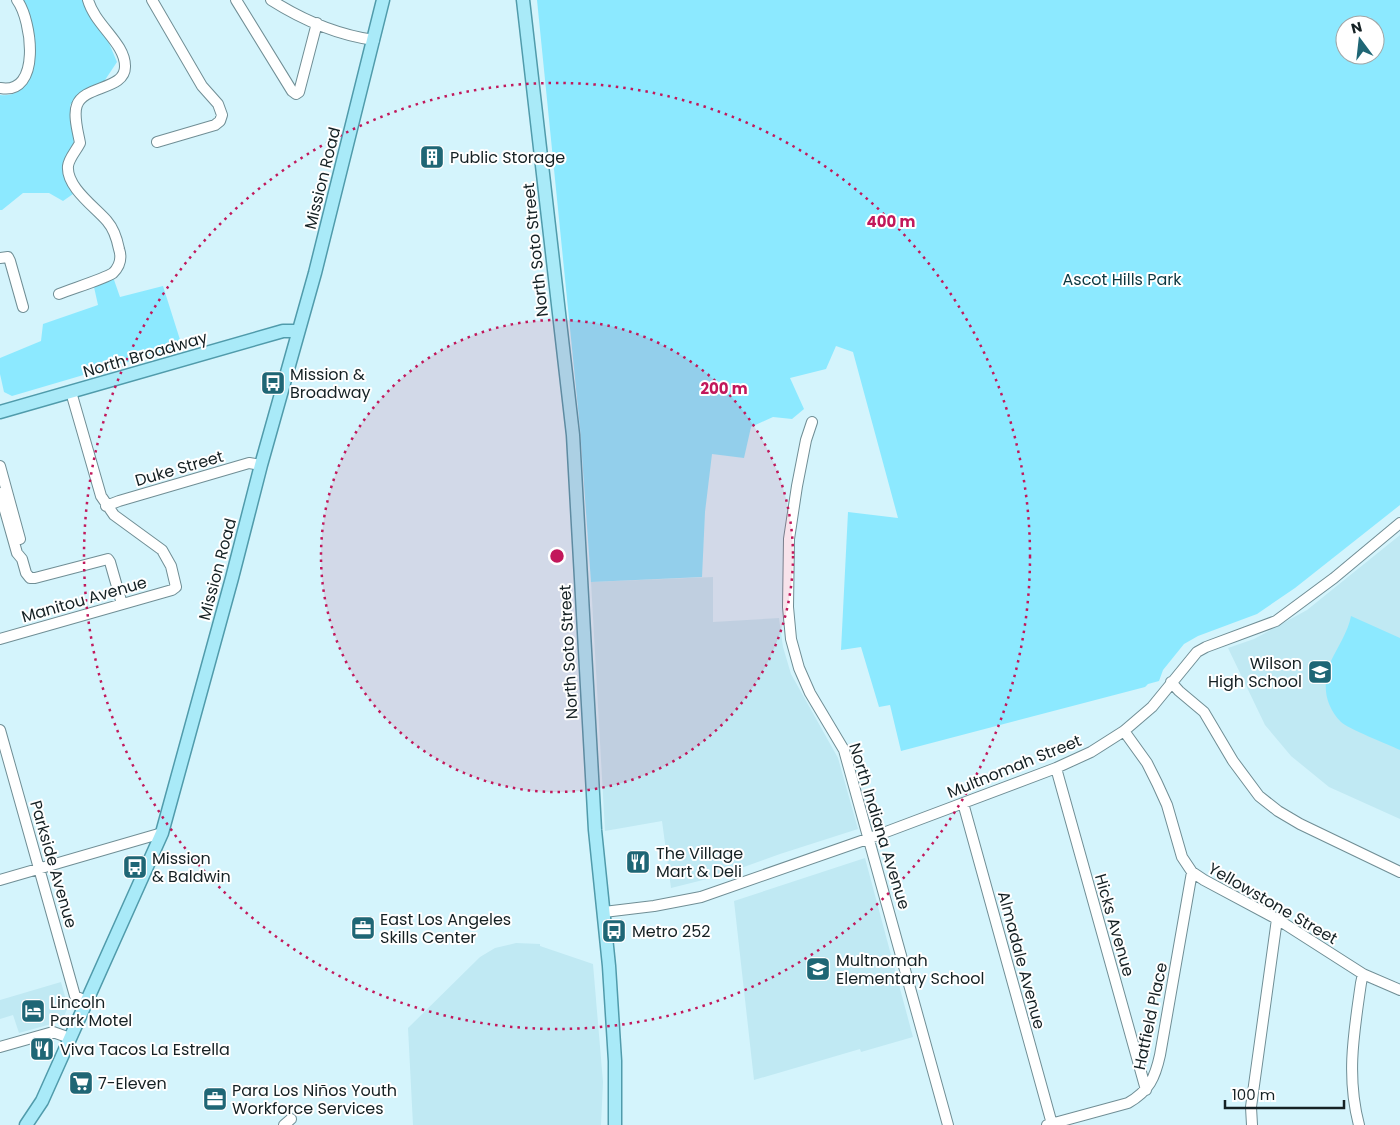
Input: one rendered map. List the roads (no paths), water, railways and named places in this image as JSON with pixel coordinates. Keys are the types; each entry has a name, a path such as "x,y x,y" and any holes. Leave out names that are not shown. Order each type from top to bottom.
{"main road":[{"name":"Mission Road","path":"26,1125 42,1101 162,833 315,273 383,0"},
{"name":"North Soto Street","path":"523,0 573,435 594,821 604,912 616,1061 616,1125"},
{"name":"North Broadway","path":"0,412 283,331 298,331"}],"street":[{"path":"0,88 13,88 18,85 24,77 30,58 29,30 21,5 17,0"},
{"path":"59,294 112,274 120,265 121,254 113,230 108,222 81,194 70,178 68,168 70,159 80,143 76,105 80,99 89,93 123,76 126,69 122,52 95,17 88,0"},
{"path":"152,0 202,86 218,104 222,115 220,121 215,125 157,142"},
{"path":"236,0 292,91 296,94 299,92 317,23"},
{"path":"271,0 317,23 355,38 374,40"},
{"path":"0,258 8,257 10,261 23,307"},
{"path":"71,392 98,487 106,506"},
{"name":"North Indiana Avenue","path":"812,422 806,440 789,539 788,607 791,639 799,668 810,692 844,750 870,838 948,1125"},
{"name":"Duke Street","path":"106,506 248,463 261,465"},
{"path":"0,466 24,551 22,559"},
{"path":"0,493 17,553 22,559 26,573 30,578 108,559 122,604"},
{"name":"Manitou Avenue","path":"0,639 172,590 176,587 171,566 162,550 114,515 106,506"},
{"name":"Multnomah Street","path":"604,912 655,906 701,896 870,838 1056,768 1091,752 1124,731 1152,706 1196,652 1276,621 1334,578 1400,523"},
{"path":"1171,682 1204,712 1244,778 1259,796 1278,811 1300,824 1400,872"},
{"name":"Parkside Avenue","path":"0,730 75,996 86,1001"},
{"name":"Yellowstone Street","path":"1124,731 1147,763 1157,783 1167,805 1182,857 1192,872 1277,919 1364,974 1400,990"},
{"name":"Hicks Avenue","path":"1056,768 1146,1090"},
{"name":"Almadale Avenue","path":"963,803 1050,1124"},
{"path":"0,880 162,833"},
{"name":"Hatfield Place","path":"1050,1124 1128,1103 1139,1097 1152,1080 1160,1055 1192,872"},
{"path":"1252,1125 1251,1107 1277,919"},
{"path":"1359,1125 1353,1102 1351,1066 1364,974"},
{"path":"0,1048 53,1032 70,1038"}],"place":[{"name":"Public Storage","path":"432,157"},
{"name":"Mission & Broadway","path":"273,383"},
{"name":"Wilson High School","path":"1320,672"},
{"name":"The Village Mart & Deli","path":"638,862"},
{"name":"Mission & Baldwin","path":"135,867"},
{"name":"East Los Angeles Skills Center","path":"363,928"},
{"name":"Metro 252","path":"614,931"},
{"name":"Multnomah Elementary School","path":"818,969"},
{"name":"Lincoln Park Motel","path":"33,1011"},
{"name":"Viva Tacos La Estrella","path":"42,1049"},
{"name":"7-Eleven","path":"81,1083"},
{"name":"Para Los Niños Youth Workforce Services","path":"215,1099"}],"park label":[{"name":"Ascot Hills Park","path":"1122,279"}]}
